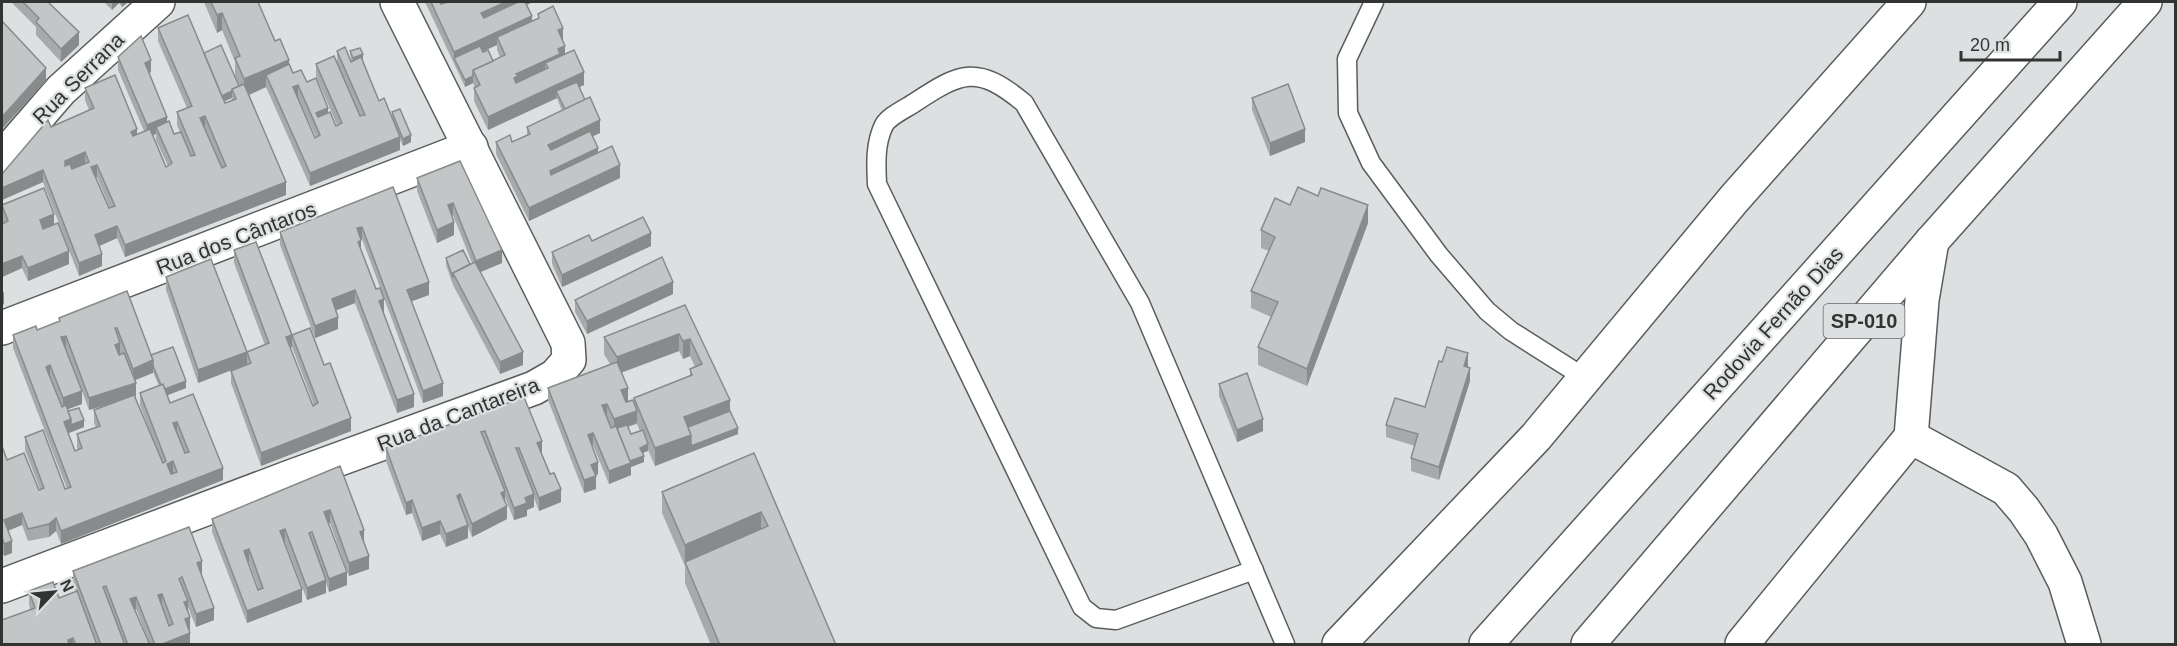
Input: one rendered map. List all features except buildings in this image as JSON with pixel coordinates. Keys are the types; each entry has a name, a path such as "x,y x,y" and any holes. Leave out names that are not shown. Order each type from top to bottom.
{"main road":[{"name":"Rua Serrana","path":"2,158 61,90 158,2"},
{"name":"Rua da Cantareira","path":"2,586 534,388 555,376 569,360 568,343 397,2"},
{"path":"1339,645 1536,437 1734,199 1909,2"},
{"name":"Rodovia Fernão Dias","path":"1486,645 2060,2"},
{"name":"SP-010","path":"1588,645 1932,241 2145,2"},
{"name":"Rua dos Cântaros","path":"2,328 471,147"},
{"path":"1742,645 1911,437 1923,300 1932,241"},
{"path":"1911,437 2006,489 2025,510 2042,535 2065,582 2084,645"}],"lane":[{"path":"1374,2 1347,59 1348,112 1371,163 1439,255 1486,311 1511,331 1586,378"},
{"path":"1254,570 1116,620 1096,618 1082,607 877,184 876,162 879,136 885,122 947,81 970,76 985,78 1004,86 1024,103 1140,303 1254,570 1285,645"}]}
